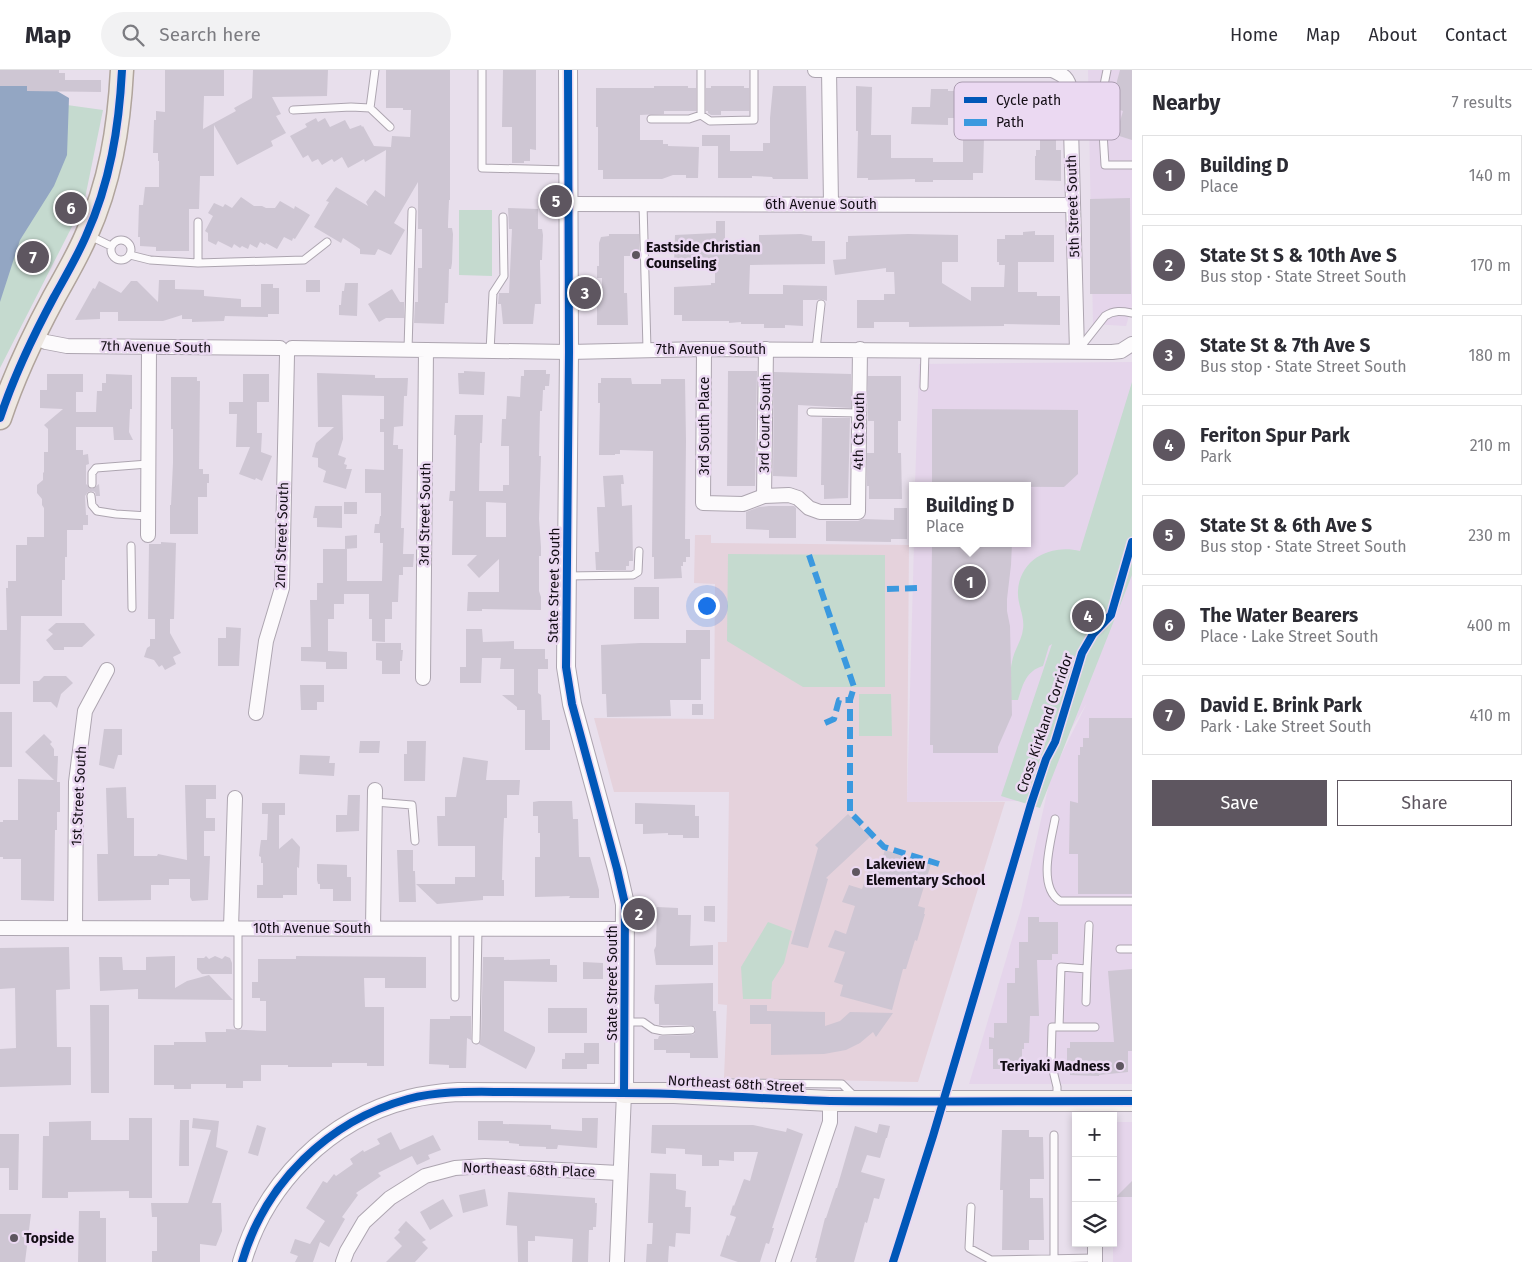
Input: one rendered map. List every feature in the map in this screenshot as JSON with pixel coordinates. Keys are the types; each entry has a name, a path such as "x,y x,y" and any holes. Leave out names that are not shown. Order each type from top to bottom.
{"main road":[{"path":"0,418 9,392 34,337 87,235 107,183 117,128 122,70"},
{"name":"Northeast 68th Street","path":"624,1093 699,1094 830,1100 1057,1100 1097,1108 1132,1101"}],"street":[{"name":"State Street South","path":"568,70 569,352 566,667 568,690 624,904 624,1093"},
{"path":"815,70 1052,70"},
{"path":"829,70 831,204"},
{"name":"5th Street South","path":"1052,70 1064,75 1068,82"},
{"name":"5th Street South","path":"1071,140 1077,351"},
{"name":"6th Avenue South","path":"568,204 1074,205"},
{"name":"7th Avenue South","path":"34,337 46,342 67,346 149,346 286,351 569,352 637,351 647,349 860,349 1116,351 1131,345"},
{"path":"148,535 149,346"},
{"name":"3rd South Place","path":"704,349 703,503 743,504 764,496"},
{"name":"3rd Court South","path":"764,496 766,349"},
{"name":"4th Ct South","path":"764,496 789,495 798,498 809,508 820,512 858,512 860,349"},
{"name":"3rd Street South","path":"423,678 426,350"},
{"name":"2nd Street South","path":"256,713 266,640 282,588 286,351"},
{"name":"1st Street South","path":"75,928 76,782 85,711 107,670"},
{"path":"373,928 375,796"},
{"path":"235,798 235,928"},
{"name":"10th Avenue South","path":"0,928 624,929"},
{"name":"Northeast 68th Street","path":"242,1262 256,1224 271,1198 300,1162 345,1126 384,1108 408,1099 433,1094 485,1092 624,1093"},
{"path":"616,1262 624,1093"},
{"path":"783,1262 830,1122 830,1100"},
{"name":"Northeast 68th Place","path":"343,1262 347,1251 364,1222 390,1198 425,1176 455,1168 485,1166 620,1173"},
{"path":"1095,1247 1095,1260"}],"lane":[{"path":"370,108 375,70"},
{"path":"482,70 482,168 568,170"},
{"path":"701,70 701,115"},
{"path":"701,115 710,121 754,120 754,70"},
{"path":"293,110 370,108 390,126"},
{"path":"651,119 689,119 701,115"},
{"path":"1102,140 1104,165 1132,165"},
{"path":"643,204 647,349"},
{"path":"408,350 412,211"},
{"path":"490,351 493,293 504,276 504,218"},
{"path":"198,222 198,263"},
{"path":"87,235 111,246"},
{"path":"117,240 125,241 130,246 130,255 124,260 116,260 111,254 111,246 117,240"},
{"path":"130,255 150,260 198,263 304,260 327,242"},
{"path":"816,349 821,304"},
{"path":"1077,351 1105,316 1111,312 1132,313"},
{"path":"924,386 925,350"},
{"path":"811,412 859,413"},
{"path":"92,484 92,473 96,468 148,464"},
{"path":"91,496 92,505 97,511 148,516"},
{"path":"131,546 132,608"},
{"path":"567,576 633,575 638,572 639,551"},
{"path":"375,796 412,805 415,841"},
{"path":"1055,819 1047,870 1049,889 1055,897 1060,901 1132,901"},
{"path":"1086,1002 1089,925"},
{"path":"235,928 238,1025"},
{"path":"455,928 455,997"},
{"path":"476,1040 478,928"},
{"path":"1120,949 1132,949"},
{"path":"1059,1027 1061,967 1087,969"},
{"path":"625,1022 643,1022 653,1029 663,1031 691,1030"},
{"path":"1057,1100 1058,1087 1051,1062 1052,1027 1095,1027"},
{"path":"699,1094 731,1083 842,1084 859,1100"},
{"path":"1054,1135 1054,1259"},
{"path":"971,1207 969,1248 991,1260 1095,1260"}],"shaded area":[{"path":"1088,70 1132,70 1132,306 1126,326 1093,324 1089,140 1120,140 1120,82 1088,82"},
{"path":"1132,362 1132,1084 969,1084 1021,909 1051,775 1087,703 1027,801 907,802 914,547 1031,547 1031,482 915,482 919,364"},
{"name":"Lakeview Elementary School","path":"695,535 711,535 711,543 909,545 907,802 1005,802 918,1082 724,1078 727,1005 718,1004 718,942 727,942 729,792 614,792 594,718 714,719 715,584 694,583"},
{"path":"1117,1122 1132,1122 1132,1262 1113,1262 1113,1247 1117,1247"}],"green space":[{"path":"67,105 103,110 84,203 0,368 0,288"},
{"path":"459,210 492,210 492,276 459,275"},
{"path":"1132,382 1132,575 1040,808 1001,796 1052,644 1049,646 1043,666 1037,668 1029,675 1018,700 1011,700 1011,667 1023,629 1018,596 1020,580 1031,562 1039,556 1059,550 1080,551"},
{"path":"728,554 885,555 885,687 803,687 727,641"},
{"path":"859,694 891,694 892,736 859,736"},
{"path":"768,922 792,931 784,963 772,982 771,999 743,999 741,967"}],"water":[{"path":"0,70 57,91 69,98 67,155 54,186 20,240 0,302"}],"building":[{"path":"0,70 59,70 59,73 65,73 65,80 101,80 101,92 27,91 27,86 0,86"},
{"path":"165,70 224,70 224,96 204,96 203,129 236,111 234,108 252,98 253,70 328,70 327,96 272,97 281,114 276,116 286,133 271,141 273,146 237,165 214,125 214,176 200,176 199,209 189,209 189,251 156,251 156,247 140,246 140,237 138,237 139,205 143,205 145,187 159,187 158,153 153,153 154,120 156,120 156,111 165,112"},
{"path":"386,70 450,70 450,200 448,228 452,228 453,234 448,303 445,303 444,324 414,323 415,302 418,302 418,268 422,268 422,229 418,229 418,182 394,223 405,230 391,255 378,249 375,255 360,254 360,249 343,238 341,243 314,227 329,202 326,201 336,187 368,206 366,202 375,190 385,197 386,150 365,162 364,159 348,168 342,157 334,162 332,159 322,165 318,159 312,162 308,155 303,158 290,136 307,127 305,124 316,118 318,122 325,118 330,127 345,120 350,129 363,126 374,146 391,147 392,136 410,137 411,110 386,108"},
{"path":"503,70 536,70 536,150 530,149 530,161 524,161 524,163 512,163 512,127 502,127"},
{"path":"1120,70 1132,70 1132,140 1120,136 1120,121 1123,111 1120,110 1120,82 1117,82"},
{"path":"654,86 688,86 688,88 696,88 696,111 664,111 664,114 640,115 640,140 663,140 663,144 668,144 668,146 699,147 698,178 686,178 686,175 673,175 662,179 603,179 603,170 598,170 596,88 654,88"},
{"path":"711,86 744,86 744,88 749,88 749,111 721,111 721,115 711,115 706,111 706,88 711,88"},
{"path":"773,86 806,86 808,179 773,179 772,177 752,176 752,178 718,178 718,146 702,146 702,135 730,135 730,151 763,151 763,143 770,143"},
{"path":"856,86 872,87 871,135 891,135 891,158 933,158 933,162 963,162 963,140 984,140 983,173 973,173 973,180 933,180 933,182 915,182 915,179 868,180 868,178 857,178 858,131 856,131"},
{"path":"931,89 948,89 948,91 954,91 954,118 948,118 948,125 911,124 912,107 930,107"},
{"path":"1040,140 1056,140 1056,150 1061,150 1061,181 1035,180 1036,150 1040,150"},
{"path":"241,197 254,206 266,208 275,208 280,201 294,209 295,206 310,215 295,239 293,238 292,241 284,237 277,249 260,242 257,248 250,244 248,249 242,246 240,248 234,244 232,248 218,241 216,245 208,241 208,233 205,231 213,216 208,213 214,203 223,207 225,204 232,208"},
{"path":"1130,198 1131,294 1090,294 1090,199"},
{"path":"508,208 538,209 538,229 542,229 543,235 542,260 540,260 541,304 535,304 533,324 503,324 501,304 498,304 499,293 509,293 512,229 509,229"},
{"path":"716,221 725,221 725,242 759,242 759,235 801,234 812,236 812,241 825,241 825,264 750,265 749,294 783,294 783,285 827,286 827,301 821,299 803,300 803,326 785,325 785,328 764,328 764,324 741,324 741,322 682,321 682,315 674,315 674,287 711,285 711,283 715,283 715,263 674,263 675,235 716,233"},
{"path":"1035,231 1035,235 1054,235 1054,262 1018,262 1018,292 1037,292 1037,296 1060,296 1060,325 1004,324 1004,326 909,327 909,322 874,322 874,328 857,328 857,300 884,300 884,294 895,294 894,272 886,272 886,268 835,275 833,260 846,259 848,236 958,235 958,262 942,262 942,283 971,301 971,287 1004,287 1005,265 999,265 999,262 997,262 997,239 1005,239 1005,235 1023,235 1023,232"},
{"path":"609,234 639,234 639,256 624,256 624,293 627,293 628,325 597,325 597,304 602,299 602,278 597,278 599,243 601,237 609,236"},
{"path":"159,280 175,280 175,289 204,290 204,296 241,299 241,307 261,307 261,284 273,284 273,288 279,288 279,314 268,314 268,317 225,316 224,321 192,322 192,319 182,319 182,315 163,321 118,321 118,312 100,312 100,319 75,320 99,281 121,293 131,281 137,281 158,302"},
{"path":"306,280 320,280 320,292 306,292"},
{"path":"345,283 358,283 357,316 339,315 339,305 341,305 342,291 344,291"},
{"path":"392,289 400,302 404,302 404,318 386,318 379,322 368,304"},
{"path":"524,370 546,370 546,374 550,374 549,386 545,386 545,390 543,390 542,411 540,411 539,519 541,556 539,556 539,591 541,610 482,609 482,611 467,611 468,592 499,592 499,559 479,578 467,565 477,555 452,555 453,501 449,501 450,491 455,491 455,415 483,415 482,443 480,443 479,491 503,491 503,485 509,485 509,446 501,446 502,419 506,419 507,396 520,397 521,376 524,376","holes":["486,502 506,503 506,537 486,537"]},
{"path":"464,371 485,372 484,395 459,394 458,373 464,373"},
{"path":"728,371 757,371 755,486 727,486"},
{"path":"774,372 851,374 851,408 798,405 797,477 773,476"},
{"path":"317,373 375,375 375,378 408,378 407,396 404,396 403,426 394,427 393,445 398,445 398,449 403,449 401,528 404,528 403,554 414,554 413,567 403,567 403,575 399,575 398,602 392,602 392,619 385,619 385,642 372,641 372,619 369,619 369,594 344,594 344,604 334,604 334,619 328,619 328,651 347,652 347,669 326,669 326,662 301,661 301,647 311,647 310,600 317,600 317,583 323,583 323,549 347,549 347,581 382,581 383,543 380,543 380,533 374,533 375,524 379,524 381,516 381,493 365,493 365,469 384,470 384,432 380,432 380,419 384,419 384,396 342,395 343,439 338,455 346,458 344,464 347,465 346,469 352,469 346,489 323,482 326,471 318,467 318,458 312,457 316,443 334,427 318,427"},
{"path":"47,374 83,374 83,392 76,392 76,412 96,412 97,391 102,391 102,383 106,383 106,374 132,375 132,409 130,409 129,432 133,440 114,440 113,427 76,427 76,450 83,450 83,455 88,454 89,464 86,465 86,484 92,489 99,484 100,496 96,496 95,492 91,491 85,496 88,525 83,525 83,530 67,530 65,580 62,580 62,616 21,616 20,684 0,684 0,630 7,630 6,588 8,588 8,581 16,581 16,545 27,545 27,537 44,537 44,508 42,499 37,493 37,485 43,480 44,452 48,452 48,429 44,425 63,409 40,408 40,390 47,390"},
{"path":"243,374 269,374 269,402 257,402 257,433 262,433 261,452 272,456 262,481 239,474 250,447 236,447 237,414 229,414 229,402 243,402"},
{"path":"868,376 901,376 901,421 898,421 898,453 901,453 902,499 869,499 867,453 874,453 874,421 868,421"},
{"path":"171,377 197,377 197,381 200,381 199,469 203,469 203,474 209,474 209,483 207,483 207,497 198,497 198,534 170,534 173,463"},
{"path":"601,378 631,378 632,384 661,384 661,379 685,379 685,539 690,539 690,557 686,557 686,562 683,562 683,566 681,566 682,578 654,579 654,557 652,557 653,451 620,450 620,454 599,455 600,403 598,403 598,383 601,383"},
{"path":"932,409 1078,410 1078,474 1064,487 1031,487 1031,482 932,482"},
{"path":"822,418 850,418 848,498 824,499 824,485 821,485"},
{"path":"623,475 624,484 621,484 622,506 632,505 633,561 629,561 629,566 626,566 626,570 596,570 595,552 599,552 597,507 605,507 603,476"},
{"path":"344,502 357,502 357,514 344,514"},
{"path":"315,506 342,506 342,528 317,527 317,518 313,518"},
{"path":"794,506 796,508 796,538 769,538 769,530 746,529 746,512 759,507"},
{"path":"894,508 907,508 907,539 891,539 891,542 826,541 826,521 894,520"},
{"path":"357,535 357,548 345,549 345,536"},
{"path":"161,542 176,543 174,619 170,619 170,633 181,653 173,657 176,664 165,670 162,665 159,667 154,660 144,657 147,648 150,646 150,639 155,639 155,619 148,619 149,544 161,544"},
{"path":"932,547 1012,547 1007,611 1010,626 1012,715 998,747 998,753 933,753 933,745 930,745"},
{"path":"634,587 659,587 659,619 634,619"},
{"path":"56,623 84,623 95,635 82,647 64,647 64,650 54,650 46,640 53,634 48,630"},
{"path":"226,627 241,628 239,666 218,666 218,638 226,638"},
{"path":"466,629 482,629 483,642 514,641 514,649 545,649 548,669 538,669 538,693 541,695 542,720 550,720 550,750 525,750 525,710 517,710 517,707 502,695 514,695 514,669 500,669 501,658 482,658 481,683 460,683 460,667 466,667"},
{"path":"686,630 710,630 710,659 701,659 701,700 670,700 671,716 607,717 606,694 602,694 601,645 686,643"},
{"path":"376,643 401,643 401,650 403,650 402,661 400,661 400,674 382,674 382,661 376,660"},
{"path":"44,676 66,676 73,683 61,694 57,708 51,702 33,702 33,681 39,681"},
{"path":"300,685 324,685 324,702 317,702 317,710 301,710"},
{"path":"692,704 703,704 703,715 692,715"},
{"path":"0,712 12,712 12,767 0,767"},
{"path":"1089,718 1132,718 1132,894 1078,894 1078,854 1069,854 1070,801 1078,803 1078,755 1080,755 1080,747 1083,747 1083,738 1089,738"},
{"path":"104,729 122,729 122,755 118,755 114,769 99,765"},
{"path":"44,734 52,742 50,744 54,749 54,756 58,756 57,782 60,782 60,812 57,812 57,830 55,830 54,901 21,900 21,859 3,859 3,857 0,857 0,822 3,822 3,820 18,820 18,779 54,780 25,752"},
{"path":"360,741 380,741 379,753 359,753"},
{"path":"407,741 426,741 425,781 404,781 404,754 407,754"},
{"path":"300,755 330,756 329,763 335,763 334,776 299,774"},
{"path":"463,757 488,761 486,780 520,780 519,795 507,795 507,818 504,818 503,841 502,880 504,880 504,896 483,896 483,900 437,904 416,884 455,884 455,877 475,877 475,846 438,846 437,816 445,816 445,797 456,797"},
{"path":"185,785 216,785 216,799 206,799 206,818 215,818 215,831 204,831 204,856 210,856 208,900 192,901 190,897 190,879 169,879 169,885 151,885 151,900 98,901 97,854 108,854 106,788 126,787 127,818 134,818 134,856 157,856 158,854 187,860"},
{"path":"348,795 360,795 359,831 336,832 336,815 347,815"},
{"path":"572,801 573,819 578,819 579,857 590,857 599,890 599,898 569,898 570,896 535,897 535,857 540,857 540,833 538,833 538,816 533,816 533,802"},
{"path":"262,803 285,803 285,815 279,815 279,849 292,838 300,847 299,868 297,867 297,895 283,895 283,898 257,898 257,885 263,885 263,863 261,863 261,857 259,856 261,840 267,840 268,814 262,814"},
{"path":"635,803 695,805 695,816 699,816 699,838 683,838 683,835 668,835 668,833 643,834 643,824 635,824"},
{"path":"848,814 870,837 826,878 828,879 808,948 791,944 818,848 815,845"},
{"path":"397,850 413,850 416,902 399,902"},
{"path":"885,850 931,864 918,906 925,908 925,914 906,969 903,969 892,1010 840,996 843,985 834,982 845,952 828,947 835,930 846,934 855,906 842,902 849,885 862,889 873,859 881,862"},
{"path":"317,864 347,865 347,877 351,877 351,901 333,901 333,889 320,889 320,884 318,884 317,880"},
{"path":"704,906 715,906 715,922 704,921"},
{"path":"657,907 678,908 678,915 691,915 690,946 713,945 713,965 656,965 654,950 656,946"},
{"path":"1028,917 1039,917 1039,922 1058,922 1058,954 1052,954 1052,960 1037,960 1039,1016 1030,1016 1029,1043 1024,1043 1024,1049 1022,1049 1022,1069 993,1069 993,1049 989,1049 989,1037 994,1038 994,1023 1007,1023 1007,983 1015,983 1015,968 1019,968 1019,942 1028,942"},
{"path":"69,947 70,989 56,990 57,1047 71,1047 71,1085 0,1087 0,1049 16,1048 15,988 0,989 0,948"},
{"path":"175,956 175,988 187,981 209,975 233,1000 138,999 138,989 100,991 99,957 122,957 123,970 146,970 146,957"},
{"path":"206,956 209,959 215,956 222,959 225,956 230,958 232,974 202,974 197,969 197,958 204,958"},
{"path":"296,956 426,957 426,988 385,988 385,978 364,978 365,1007 384,1007 384,1066 367,1066 367,1063 332,1063 332,1067 261,1065 261,1081 243,1081 243,1088 226,1088 226,1084 191,1084 191,1089 174,1089 174,1085 154,1085 154,1045 174,1045 174,1042 206,1042 205,1032 226,1032 226,1029 266,1031 266,1001 260,1001 260,998 252,998 252,982 258,982 258,959 296,959"},
{"path":"483,957 504,957 504,960 550,959 550,965 557,965 557,982 504,981 504,1031 535,1047 535,1051 526,1069 479,1044 481,1040"},
{"path":"583,962 603,963 603,979 583,979"},
{"path":"1132,969 1132,1051 1128,1051 1128,1072 1099,1076 1070,1075 1070,1069 1067,1069 1067,1048 1070,1048 1070,1042 1114,1042 1108,971"},
{"path":"713,983 713,1011 716,1011 718,1058 690,1058 690,1053 666,1053 666,1050 654,1050 654,1039 658,1039 659,1036 691,1035 696,1030 691,1025 659,1025 659,1004 655,1004 654,999 655,985"},
{"path":"90,1005 109,1005 109,1093 91,1093"},
{"path":"750,1005 767,1005 767,1011 825,1012 825,1026 840,1021 850,1012 893,1013 876,1037 873,1032 860,1043 846,1050 824,1054 771,1055 771,1024 750,1024"},
{"path":"548,1008 587,1008 587,1033 548,1033"},
{"path":"450,1016 471,1016 471,1040 467,1038 466,1068 449,1068 449,1065 429,1064 430,1019 450,1019"},
{"path":"584,1043 599,1043 599,1064 587,1064 587,1069 562,1069 562,1059 565,1059 565,1053 584,1053"},
{"path":"129,1118 152,1118 152,1198 129,1198 129,1191 68,1192 68,1198 42,1198 43,1136 49,1136 49,1122 91,1121 91,1140 129,1140"},
{"path":"193,1118 219,1121 216,1147 228,1151 212,1203 221,1203 222,1231 216,1246 200,1244 200,1262 152,1262 152,1251 157,1251 157,1217 152,1217 151,1203 188,1203 211,1130 192,1128"},
{"path":"582,1118 598,1118 597,1148 558,1145 557,1149 546,1149 546,1147 519,1146 519,1144 509,1143 509,1141 478,1140 478,1121 503,1121 503,1124 551,1125 551,1129 582,1131"},
{"path":"180,1120 189,1120 189,1166 179,1166"},
{"path":"879,1124 890,1126 880,1158 867,1155 861,1172 885,1179 879,1199 874,1198 867,1223 865,1222 854,1262 816,1262 817,1258 815,1258 825,1218 837,1188 855,1126 877,1133"},
{"path":"257,1125 266,1128 258,1156 248,1153"},
{"path":"652,1125 753,1125 786,1132 787,1128 803,1134 772,1228 774,1228 769,1244 766,1243 760,1262 738,1262 720,1256 736,1217 730,1215 733,1205 744,1179 750,1181 758,1152 734,1152 734,1161 719,1160 719,1166 702,1166 702,1155 685,1154 685,1149 666,1148 666,1154 651,1153"},
{"path":"1002,1130 1029,1130 1029,1137 1043,1137 1044,1179 1030,1179 1030,1198 1043,1198 1044,1240 1029,1240 1029,1250 1002,1250 1003,1190 1000,1190"},
{"path":"391,1132 400,1150 433,1135 441,1150 428,1155 430,1159 417,1165 412,1156 378,1173 381,1176 356,1193 358,1195 342,1217 345,1219 329,1247 320,1242 313,1262 295,1262 298,1256 290,1253 295,1239 310,1244 325,1221 306,1208 323,1181 327,1183 334,1174 336,1176 353,1164 350,1159 363,1150 364,1152 380,1144 377,1139"},
{"path":"0,1134 19,1134 18,1190 9,1190 9,1168 0,1168"},
{"path":"650,1173 676,1174 676,1189 686,1191 685,1207 691,1207 690,1234 676,1233 675,1247 669,1246 668,1262 646,1262 647,1244 652,1244 653,1223 648,1223"},
{"path":"1132,1181 1132,1197 1117,1196"},
{"path":"485,1189 488,1206 463,1213 459,1195"},
{"path":"508,1192 595,1198 595,1203 597,1203 596,1227 593,1227 593,1230 589,1230 588,1262 572,1262 573,1239 535,1236 535,1241 528,1241 528,1262 518,1262 517,1226 506,1225"},
{"path":"443,1199 453,1216 430,1230 420,1212"},
{"path":"79,1211 100,1211 100,1218 106,1218 106,1262 78,1262"},
{"name":"Topside","path":"0,1214 31,1214 25,1262 0,1262"},
{"path":"406,1221 426,1240 422,1242 428,1248 415,1262 386,1262 402,1246 394,1238"}],"marked path":[{"path":"809,555 854,687 850,700 850,812 884,847 939,864"},
{"path":"887,589 919,588"},
{"path":"825,723 834,719 839,700 850,700"}],"cycle path":[{"path":"0,418 31,341 79,252 94,216 112,155 116,134 122,70"},
{"path":"568,70 569,352 566,667 572,704 625,904 624,1093"},
{"name":"Cross Kirkland Corridor","path":"893,1262 933,1136 1031,804 1046,759 1055,742 1082,653 1093,634 1111,615 1132,542"},
{"path":"242,1262 252,1233 266,1206 304,1159 326,1139 352,1123 379,1109 420,1096 459,1092 524,1092 674,1094 830,1101 1132,1101"}],"place":[{"name":"State St & 6th Ave S","path":"556,201"},
{"name":"The Water Bearers","path":"71,208"},
{"name":"Eastside Christian Counseling","path":"636,255"},
{"name":"David E. Brink Park","path":"33,257"},
{"name":"State St & 7th Ave S","path":"585,293"},
{"name":"Building D","path":"970,582"},
{"name":"Feriton Spur Park","path":"1088,616"},
{"name":"Lakeview Elementary School","path":"856,872"},
{"name":"State St S & 10th Ave S","path":"639,914"},
{"name":"Teriyaki Madness","path":"1120,1066"},
{"name":"Topside","path":"14,1238"}]}
